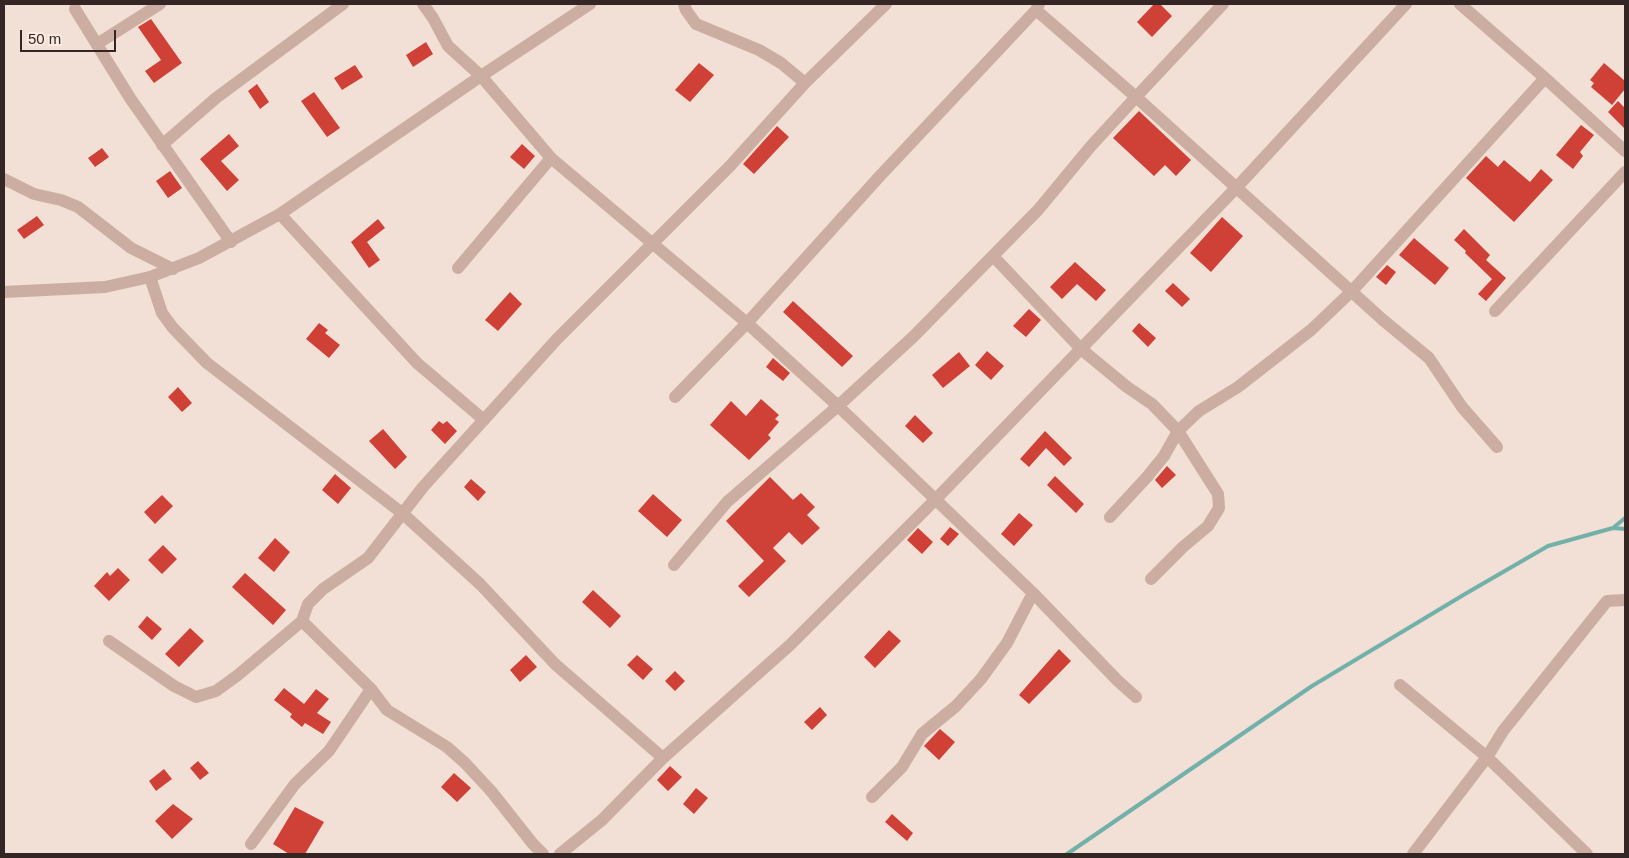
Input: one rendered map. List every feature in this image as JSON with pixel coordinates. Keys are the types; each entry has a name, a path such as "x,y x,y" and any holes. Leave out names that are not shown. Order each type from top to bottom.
{"street":[{"path":"97,44 160,4"},
{"path":"162,145 216,98 343,4"},
{"path":"423,4 448,46 481,76 551,158 747,323 838,406 1033,593 1118,681 1136,697"},
{"path":"4,292 105,287 150,277 200,258 280,214 481,76 590,4"},
{"path":"684,4 696,24 759,50 781,63 806,83"},
{"path":"109,641 174,686 196,697 216,691 224,686 302,621 308,604 323,589 368,558 402,512 558,339 730,166 806,83 886,4"},
{"path":"674,565 727,502 838,406 913,337 993,256 1038,210 1091,146 1224,4"},
{"path":"560,854 602,820 663,758 790,645 936,499 1237,187 1406,4"},
{"path":"1460,4 1625,151"},
{"path":"675,397 747,323 1037,7 1407,341 1429,358 1462,407 1497,447"},
{"path":"75,9 130,98 231,242"},
{"path":"1110,517 1164,456 1178,431 1199,411 1238,387 1311,330 1352,291 1545,78"},
{"path":"458,268 551,158"},
{"path":"1495,311 1625,172"},
{"path":"4,180 34,194 61,200 78,207 131,248 173,269"},
{"path":"280,214 417,363 484,420"},
{"path":"993,256 1081,349 1127,387 1152,404 1178,431 1218,494 1219,508 1208,526 1183,547 1152,579"},
{"path":"150,277 162,313 173,328 207,363 402,512 480,584 555,664 663,758"},
{"path":"872,797 902,767 922,734 956,706 981,679 1007,642 1033,593"},
{"path":"1413,854 1487,757 1503,731 1606,601 1625,600"},
{"path":"302,621 371,689 387,710 447,747 465,764 491,791 543,854"},
{"path":"1400,685 1487,757 1587,854"},
{"path":"251,844 295,784 329,751 371,689"}],"building":[{"path":"1154,4 1160,4 1172,16 1152,37 1137,22"},
{"path":"151,19 182,63 154,83 145,71 161,60 138,27"},
{"path":"426,42 433,54 413,67 406,55"},
{"path":"699,63 714,75 690,102 675,90"},
{"path":"1604,63 1625,81 1625,89 1612,105 1591,87 1594,83 1590,80"},
{"path":"355,65 363,77 342,90 334,78"},
{"path":"257,84 269,102 260,109 248,91"},
{"path":"314,92 340,128 327,137 301,101"},
{"path":"1618,101 1625,108 1625,129 1608,112"},
{"path":"1139,111 1191,160 1176,176 1165,165 1154,176 1113,138"},
{"path":"1581,125 1594,135 1580,152 1583,156 1573,169 1556,155"},
{"path":"777,126 789,137 754,174 743,164"},
{"path":"229,134 239,146 221,161 239,180 227,191 200,159"},
{"path":"522,144 535,156 524,169 510,157"},
{"path":"102,148 109,157 95,167 88,158"},
{"path":"1486,156 1498,167 1504,160 1530,182 1541,169 1553,180 1514,222 1466,178"},
{"path":"170,171 182,188 168,198 156,181"},
{"path":"37,216 44,225 24,239 17,230"},
{"path":"1222,217 1243,236 1211,272 1190,253"},
{"path":"378,219 385,228 367,242 380,260 369,268 351,242"},
{"path":"1464,229 1490,255 1486,260 1506,278 1486,301 1478,294 1492,279 1454,240"},
{"path":"1414,238 1449,268 1435,285 1399,255"},
{"path":"1075,262 1106,290 1096,301 1077,284 1062,299 1050,287"},
{"path":"1387,265 1396,272 1386,285 1376,277"},
{"path":"1173,283 1190,299 1182,307 1165,291"},
{"path":"510,292 522,304 498,331 485,320"},
{"path":"793,301 853,356 842,367 783,312"},
{"path":"1029,309 1041,320 1026,337 1013,326"},
{"path":"319,323 328,330 325,333 340,345 329,358 306,339"},
{"path":"1139,323 1156,338 1148,347 1132,331"},
{"path":"987,351 1004,366 991,380 975,365"},
{"path":"959,352 970,366 943,388 932,375"},
{"path":"773,358 790,373 783,381 766,367"},
{"path":"178,387 192,403 182,412 168,397"},
{"path":"761,399 779,415 775,419 779,422 768,435 771,438 749,460 710,425 731,401 746,416"},
{"path":"915,415 933,433 923,443 905,426"},
{"path":"439,421 443,424 447,421 457,431 445,444 431,430"},
{"path":"383,429 407,457 395,469 369,441"},
{"path":"1045,431 1072,458 1064,466 1046,448 1029,467 1020,459"},
{"path":"1167,466 1176,475 1162,488 1155,480"},
{"path":"335,474 351,488 338,504 322,490"},
{"path":"1055,476 1084,504 1076,513 1047,485"},
{"path":"770,477 793,500 801,493 815,507 807,515 820,528 802,545 789,532 773,548 786,561 749,597 738,586 764,561 726,521"},
{"path":"471,479 486,492 478,501 464,487"},
{"path":"653,494 682,520 667,537 638,511"},
{"path":"162,495 173,506 155,524 144,512"},
{"path":"1019,513 1033,525 1014,546 1001,534"},
{"path":"950,527 959,534 948,546 940,539"},
{"path":"918,528 933,542 922,554 907,540"},
{"path":"275,538 290,552 274,572 258,558"},
{"path":"163,545 177,559 162,574 148,560"},
{"path":"118,568 130,580 109,601 94,586 107,572 110,576"},
{"path":"245,573 286,610 273,625 232,587"},
{"path":"593,590 621,616 610,628 582,602"},
{"path":"147,616 162,629 152,640 138,627"},
{"path":"190,628 204,641 179,667 165,654"},
{"path":"889,630 901,641 875,668 864,657"},
{"path":"1059,649 1071,661 1029,704 1019,695"},
{"path":"526,655 537,667 520,682 510,670"},
{"path":"637,655 653,669 643,680 627,665"},
{"path":"675,671 685,681 675,691 665,681"},
{"path":"284,688 304,704 316,689 329,699 317,713 331,722 323,734 305,723 302,727 290,717 292,714 274,700"},
{"path":"820,707 827,715 812,730 804,722"},
{"path":"940,729 955,742 939,760 924,746"},
{"path":"198,761 209,773 200,780 190,768"},
{"path":"670,766 682,777 668,791 657,780"},
{"path":"164,769 172,779 156,791 149,781"},
{"path":"454,773 471,788 457,802 441,787"},
{"path":"696,788 708,798 694,814 683,804"},
{"path":"173,804 193,819 172,839 155,821"},
{"path":"295,807 324,822 305,854 289,854 273,844"},
{"path":"892,814 913,833 907,841 885,822"}],"waterway":[{"path":"1067,854 1312,686 1548,546 1613,528 1625,518"},
{"path":"1613,528 1625,529"}]}
